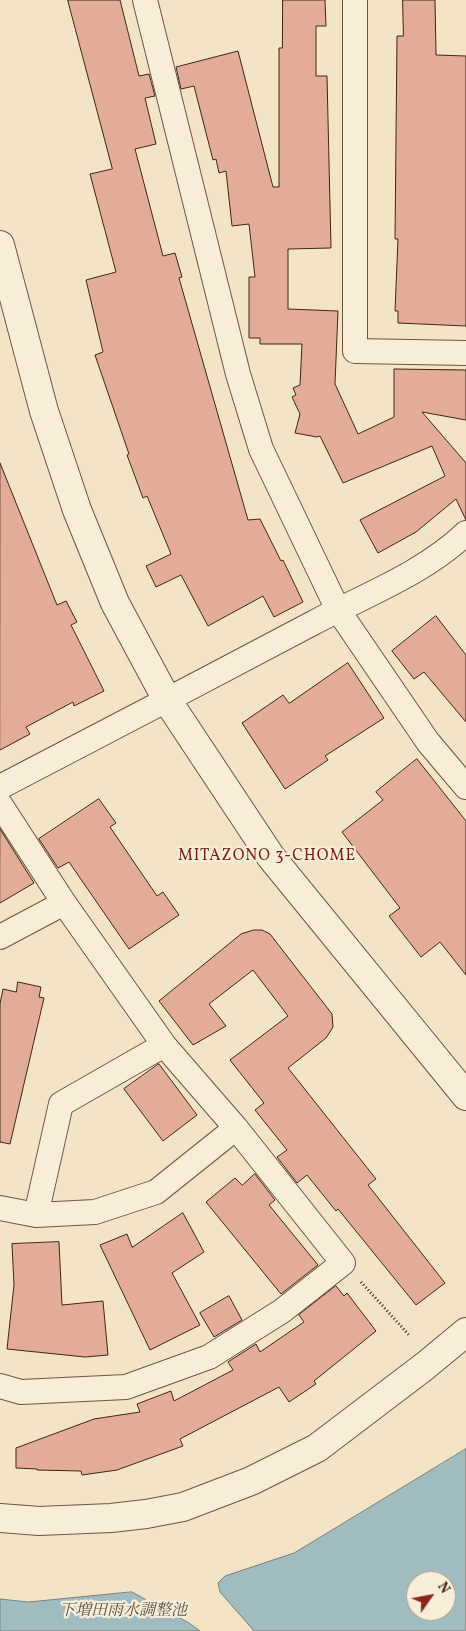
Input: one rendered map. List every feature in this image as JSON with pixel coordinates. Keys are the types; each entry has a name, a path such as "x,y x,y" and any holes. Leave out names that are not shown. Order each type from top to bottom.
{"street":[{"path":"145,0 236,364 261,449 338,610 428,742 466,787"},
{"path":"355,0 355,351 466,353"},
{"path":"0,245 44,411 77,510 115,603 167,700 271,857 466,1096"},
{"path":"0,787 416,571 451,547 466,533"},
{"path":"0,804 64,903 164,1045 236,1128 343,1263 282,1311 209,1357 126,1387 20,1392 0,1386"},
{"path":"0,937 64,903"},
{"path":"36,1215 61,1104 164,1045"},
{"path":"0,1208 36,1215 95,1212 156,1192 236,1128"},
{"path":"0,1518 39,1521 111,1518 146,1514 183,1507 251,1481 317,1448 425,1366 466,1332"}],"path":[{"path":"343,1263 410,1335"}],"water":[{"name":"下増田雨水調整池","path":"466,1449 466,1631 254,1631 220,1592 218,1583 225,1576 294,1553"},
{"name":"下増田雨水調整池","path":"132,1592 200,1631 0,1631 0,1599 28,1602"}],"building":[{"path":"68,0 120,0 139,76 149,74 155,96 145,98 156,144 135,149 163,256 175,253 182,277 179,278 248,520 260,519 281,561 283,560 303,602 274,617 263,596 208,626 181,575 156,587 146,566 171,554 147,496 143,498 95,355 103,352 86,280 116,272 90,174 112,169"},
{"path":"283,0 325,0 326,26 316,26 316,76 327,76 331,248 288,249 288,309 338,311 335,384 358,434 394,417 394,369 466,370 466,420 422,412 466,463 466,520 456,499 416,532 378,553 360,520 445,476 432,446 343,483 320,436 295,433 300,414 292,397 296,395 293,388 300,385 302,344 260,344 260,338 249,338 249,277 255,277 249,224 232,226 226,171 219,173 216,159 213,160 194,86 181,89 176,67 238,51 273,187 279,187 279,48 282,48"},
{"path":"403,0 435,0 436,55 466,56 466,326 398,323 398,311 395,311 398,239 395,239 397,36 403,36"},
{"path":"0,463 57,605 66,601 77,622 71,625 104,691 74,706 73,702 26,727 30,734 0,750"},
{"path":"436,616 466,655 466,722 424,672 414,679 392,651"},
{"path":"348,663 384,718 325,756 328,760 285,789 242,723 283,695 289,703"},
{"path":"417,759 466,821 466,975 440,942 421,957 389,916 400,908 342,832 383,800 376,792"},
{"path":"99,799 116,823 110,827 157,896 163,892 179,915 129,949 69,862 58,868 39,839"},
{"path":"0,829 34,883 0,903"},
{"path":"262,930 270,934 332,1014 333,1027 326,1038 288,1068 376,1179 368,1185 445,1283 416,1305 338,1209 336,1211 307,1175 297,1183 277,1157 287,1150 255,1110 264,1103 230,1060 288,1016 253,970 209,1004 226,1026 193,1045 159,1001 241,934"},
{"path":"18,982 41,987 39,997 44,998 10,1144 0,1142 0,1004 3,989 16,992"},
{"path":"159,1064 197,1115 163,1141 124,1089"},
{"path":"255,1174 275,1200 269,1205 318,1265 281,1294 206,1202 235,1178 242,1185"},
{"path":"183,1213 204,1252 172,1273 200,1325 150,1350 100,1245 127,1234 132,1247"},
{"path":"59,1242 62,1305 103,1301 108,1355 85,1357 7,1349 14,1285 12,1244"},
{"path":"336,1286 344,1296 347,1293 376,1331 314,1381 316,1384 289,1402 279,1387 180,1439 183,1446 117,1470 82,1475 81,1471 16,1468 16,1448 94,1419 140,1412 137,1404 171,1391 174,1401 233,1370 228,1362 256,1344 260,1352 304,1322 299,1315"},
{"path":"229,1296 242,1320 214,1337 200,1313"}],"district":[{"name":"MITAZONO 3-CHOME","path":"267,857"}]}
